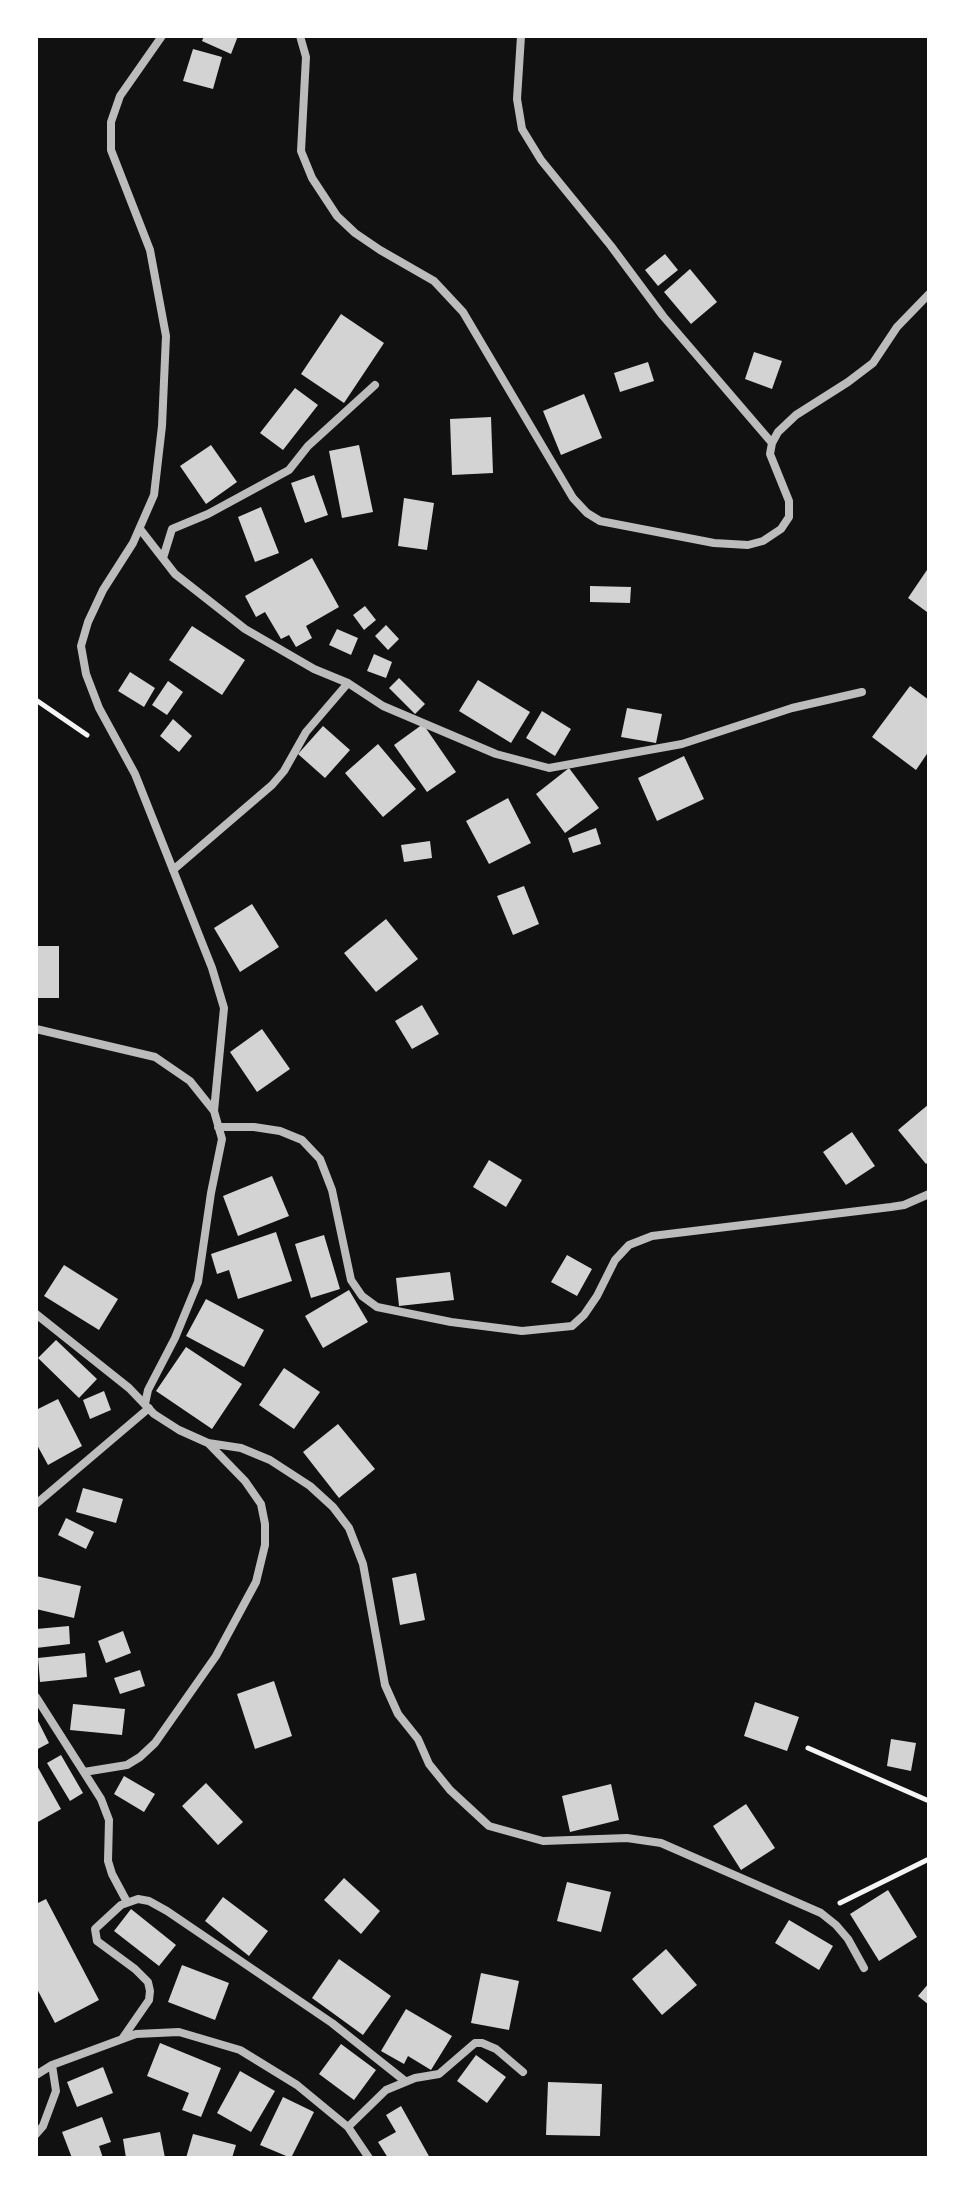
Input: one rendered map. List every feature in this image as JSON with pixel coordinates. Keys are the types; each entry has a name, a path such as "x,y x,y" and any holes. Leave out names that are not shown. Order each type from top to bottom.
{"street":[{"path":"36,1504 147,1406 148,1390 175,1338 198,1282 222,1139 214,1111 224,1008 212,968 135,774 99,708 86,674 81,646 103,590 133,543 154,495 162,426 166,336 150,250 111,150 111,122 120,96 162,36"},
{"path":"300,36 306,57 301,151 312,178 337,216 355,233 434,281 463,312 573,498 600,521 714,543 748,545 763,541 781,529 789,517 789,501 770,454 778,432 796,415 873,363 897,327 929,294"},
{"path":"521,36 517,99 522,129 541,160 663,316 772,443"},
{"path":"163,558 172,529 208,514 289,470 308,446 375,385"},
{"path":"140,529 175,574 245,629 314,669 348,683 383,706 496,754 549,768 682,744 792,708 862,692"},
{"path":"173,870 272,785 284,771 306,732 348,683"},
{"path":"36,1029 155,1057 190,1081 214,1111"},
{"path":"218,1127 280,1131 302,1140 320,1159 332,1190 351,1280 362,1296 377,1307 451,1322 522,1331 572,1326 597,1296 615,1260 629,1245 652,1236 891,1207 929,1194"},
{"path":"36,1314 179,1430 208,1443 241,1448 270,1460 310,1486 333,1507 349,1528 363,1564 385,1685 398,1714 418,1739 429,1764 450,1790 489,1826 543,1841 627,1838 661,1843 821,1913 848,1939 864,1968"},
{"path":"84,1772 127,1765 155,1743 216,1656 256,1582 265,1545 261,1504 245,1481 208,1443"},
{"path":"36,1697 101,1799 109,1820 108,1861 127,1902"},
{"path":"122,2039 149,2000 148,1982 97,1941 95,1934 98,1924 127,1902 138,1899 167,1911 332,2023 405,2081"},
{"path":"36,2075 52,2065 136,2034 179,2032 240,2050 297,2085 348,2127 369,2158"},
{"path":"348,2127 386,2090 405,2081 439,2074 475,2043 496,2049 523,2072"},
{"path":"36,2134 43,2126 56,2091 52,2065"}],"path":[{"path":"36,700 95,741"},
{"path":"808,1748 929,1801"},
{"path":"821,1913 929,1859"}],"building":[{"path":"204,36 238,36 231,54 202,41"},
{"path":"193,49 222,57 213,89 183,81"},
{"path":"665,254 678,270 658,286 645,270"},
{"path":"690,269 717,302 691,324 664,292"},
{"path":"341,314 384,343 344,403 301,374"},
{"path":"754,352 782,361 772,389 745,379"},
{"path":"648,362 654,381 620,392 614,373"},
{"path":"295,388 318,405 283,450 260,433"},
{"path":"584,394 602,438 561,455 543,411"},
{"path":"491,417 493,473 452,475 450,419"},
{"path":"211,445 237,482 206,504 180,466"},
{"path":"359,445 373,512 342,518 329,451"},
{"path":"314,475 328,515 305,523 291,483"},
{"path":"404,498 434,503 427,550 398,546"},
{"path":"261,507 279,553 255,562 238,517"},
{"path":"312,558 339,607 306,626 312,638 296,647 289,635 281,639 265,612 256,617 245,596"},
{"path":"929,567 929,609 927,612 908,598"},
{"path":"590,586 631,587 630,603 590,602"},
{"path":"365,606 376,620 364,630 353,615"},
{"path":"386,625 399,639 388,650 375,636"},
{"path":"192,626 245,660 222,695 169,660"},
{"path":"337,629 358,638 351,655 329,645"},
{"path":"374,654 392,662 386,678 367,671"},
{"path":"130,672 155,688 144,707 118,691"},
{"path":"399,678 425,704 415,714 389,688"},
{"path":"478,680 530,712 511,743 459,711"},
{"path":"168,681 183,692 167,715 152,705"},
{"path":"910,686 929,700 929,751 916,770 872,737"},
{"path":"627,708 662,714 656,743 621,737"},
{"path":"542,711 571,729 555,756 526,738"},
{"path":"173,719 192,736 179,752 160,736"},
{"path":"423,724 456,772 427,792 394,745"},
{"path":"323,726 350,750 325,778 298,754"},
{"path":"378,744 416,789 383,817 345,773"},
{"path":"684,756 704,799 657,821 638,778"},
{"path":"569,768 599,808 565,833 536,794"},
{"path":"508,798 531,843 489,864 466,821"},
{"path":"596,828 601,844 573,853 568,838"},
{"path":"430,841 432,858 404,862 401,845"},
{"path":"524,886 539,924 513,935 497,896"},
{"path":"252,904 279,947 240,972 214,928"},
{"path":"386,919 418,959 376,992 344,953"},
{"path":"36,946 59,946 59,998 36,998"},
{"path":"422,1005 439,1034 412,1049 395,1021"},
{"path":"262,1029 290,1069 257,1092 230,1052"},
{"path":"929,1104 929,1161 926,1164 898,1130"},
{"path":"852,1132 875,1166 846,1185 823,1152"},
{"path":"489,1160 522,1180 506,1207 473,1187"},
{"path":"272,1176 289,1216 238,1236 223,1196"},
{"path":"276,1232 292,1281 238,1299 229,1270 217,1274 211,1254"},
{"path":"324,1235 340,1289 311,1298 295,1244"},
{"path":"567,1255 592,1269 577,1296 551,1282"},
{"path":"64,1265 118,1299 99,1330 44,1296"},
{"path":"450,1272 454,1300 399,1306 396,1278"},
{"path":"349,1290 368,1322 323,1348 305,1316"},
{"path":"206,1299 264,1330 244,1367 186,1336"},
{"path":"56,1340 97,1379 79,1398 38,1358"},
{"path":"186,1347 242,1384 212,1429 156,1391"},
{"path":"284,1368 320,1392 294,1429 259,1405"},
{"path":"104,1391 111,1410 90,1419 83,1400"},
{"path":"58,1399 82,1446 48,1465 36,1443 36,1410"},
{"path":"338,1424 375,1469 339,1498 303,1452"},
{"path":"83,1488 123,1499 116,1523 76,1512"},
{"path":"66,1518 94,1532 86,1549 58,1535"},
{"path":"416,1573 425,1620 400,1625 392,1578"},
{"path":"36,1576 81,1586 74,1618 36,1609"},
{"path":"69,1626 70,1644 36,1648 36,1629"},
{"path":"123,1631 131,1653 106,1663 98,1641"},
{"path":"85,1653 87,1677 40,1682 38,1658"},
{"path":"140,1670 145,1686 120,1694 114,1678"},
{"path":"274,1681 292,1736 255,1749 237,1694"},
{"path":"755,1702 799,1717 787,1751 744,1736"},
{"path":"73,1704 125,1709 122,1735 70,1730"},
{"path":"36,1717 49,1743 36,1750"},
{"path":"891,1739 916,1743 911,1771 887,1766"},
{"path":"61,1755 83,1793 70,1801 47,1763"},
{"path":"36,1764 61,1809 36,1823"},
{"path":"124,1776 155,1794 144,1812 114,1794"},
{"path":"206,1783 243,1822 218,1845 182,1806"},
{"path":"611,1784 619,1820 570,1832 562,1796"},
{"path":"746,1804 775,1848 741,1870 713,1826"},
{"path":"344,1878 380,1911 361,1934 324,1900"},
{"path":"567,1882 611,1892 601,1932 557,1921"},
{"path":"888,1890 917,1937 879,1961 850,1914"},
{"path":"223,1897 268,1931 249,1956 205,1921"},
{"path":"46,1899 99,2000 55,2023 36,1987 36,1904"},
{"path":"131,1909 176,1945 159,1966 114,1931"},
{"path":"789,1920 833,1946 819,1970 775,1943"},
{"path":"666,1949 697,1985 662,2015 632,1979"},
{"path":"339,1959 391,1996 363,2035 312,1998"},
{"path":"182,1965 229,1983 215,2020 168,2002"},
{"path":"481,1973 519,1981 509,2030 471,2023"},
{"path":"929,1983 929,2005 918,1996"},
{"path":"406,2009 452,2036 431,2070 408,2056 404,2064 381,2051"},
{"path":"160,2043 221,2068 201,2117 182,2110 189,2093 147,2076"},
{"path":"341,2044 376,2070 354,2100 319,2074"},
{"path":"476,2055 506,2077 487,2103 457,2081"},
{"path":"103,2067 113,2093 77,2107 67,2082"},
{"path":"240,2071 275,2091 251,2132 217,2113"},
{"path":"548,2082 602,2084 600,2136 546,2135"},
{"path":"283,2097 314,2112 291,2158 260,2145"},
{"path":"401,2106 430,2158 388,2158 378,2142 396,2132 386,2115"},
{"path":"102,2117 111,2142 99,2146 103,2158 72,2158 62,2132"},
{"path":"160,2132 165,2158 126,2158 123,2139"},
{"path":"193,2134 236,2145 232,2158 186,2158"}]}
